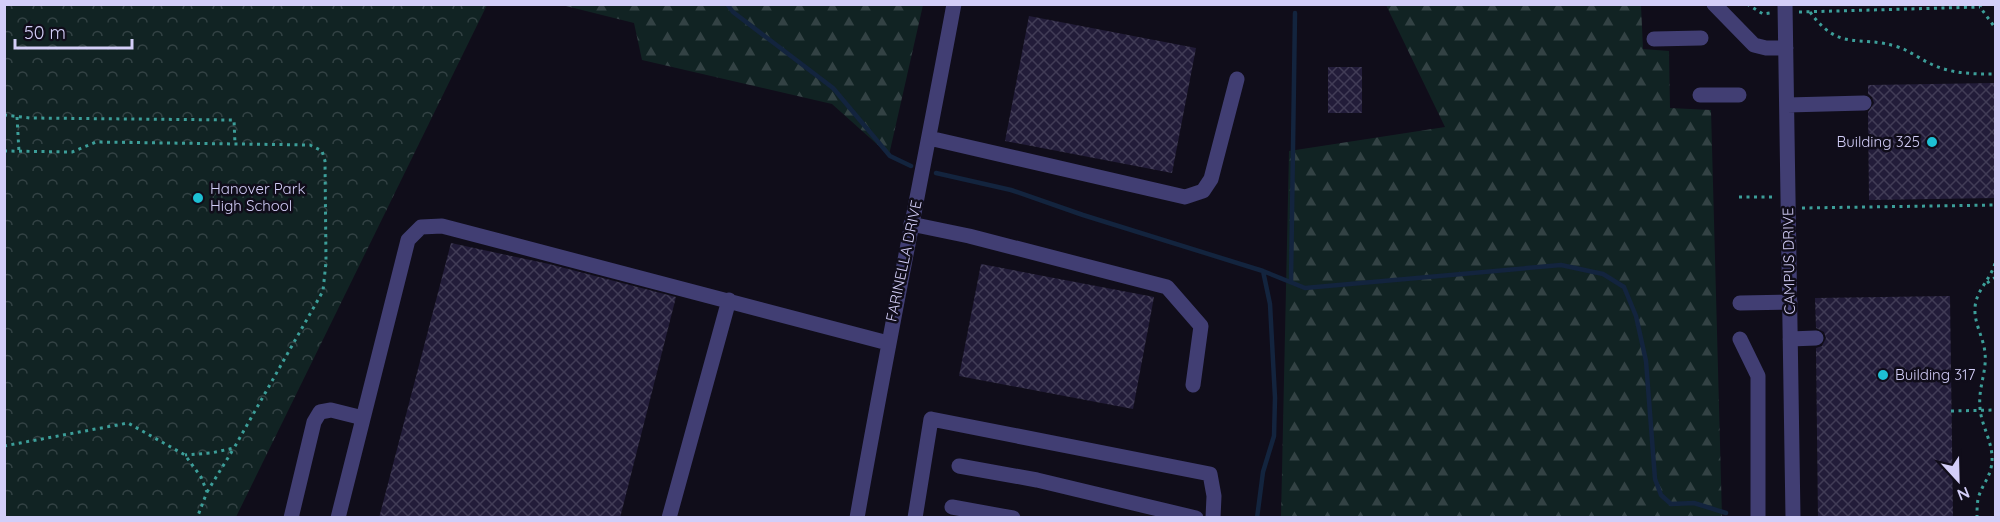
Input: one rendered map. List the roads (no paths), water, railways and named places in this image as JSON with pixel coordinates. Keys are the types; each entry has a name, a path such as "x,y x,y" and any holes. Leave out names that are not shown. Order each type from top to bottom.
{"street":[{"name":"FARINELLA DRIVE","path":"857,518 888,343 954,4"},
{"path":"1714,4 1754,45 1766,48 1786,48"},
{"name":"CAMPUS DRIVE","path":"1785,10 1793,518"},
{"path":"1654,39 1701,38"},
{"path":"929,138 1185,197 1203,191 1211,179 1237,79"},
{"path":"1700,95 1739,95"},
{"path":"1787,105 1864,103"},
{"path":"911,224 969,236 1167,287 1201,326 1193,385"},
{"path":"338,518 408,240 421,227 442,226 888,343"},
{"path":"669,518 729,300"},
{"path":"1740,303 1790,302"},
{"path":"1790,339 1816,338"},
{"path":"1740,339 1758,376 1758,518"},
{"path":"291,518 314,422 320,412 331,410 363,418"},
{"path":"915,518 931,419 1210,474 1214,496 1213,518"},
{"path":"959,466 1037,480 1196,518"},
{"path":"952,507 1013,518"}],"waterway":[{"path":"727,4 733,12 833,88 890,156 911,166"},
{"path":"1291,282 1295,13"},
{"path":"936,173 1011,190 1263,271 1305,288 1561,265 1603,274 1624,287 1636,316 1646,361 1655,479 1661,495 1671,504 1694,503 1726,513"},
{"path":"1257,518 1263,472 1274,436 1275,398 1270,304 1263,271"}],"place":[{"name":"Building 325","path":"1932,142"},
{"name":"Hanover Park High School","path":"198,198"},
{"name":"Building 317","path":"1883,375"}]}
